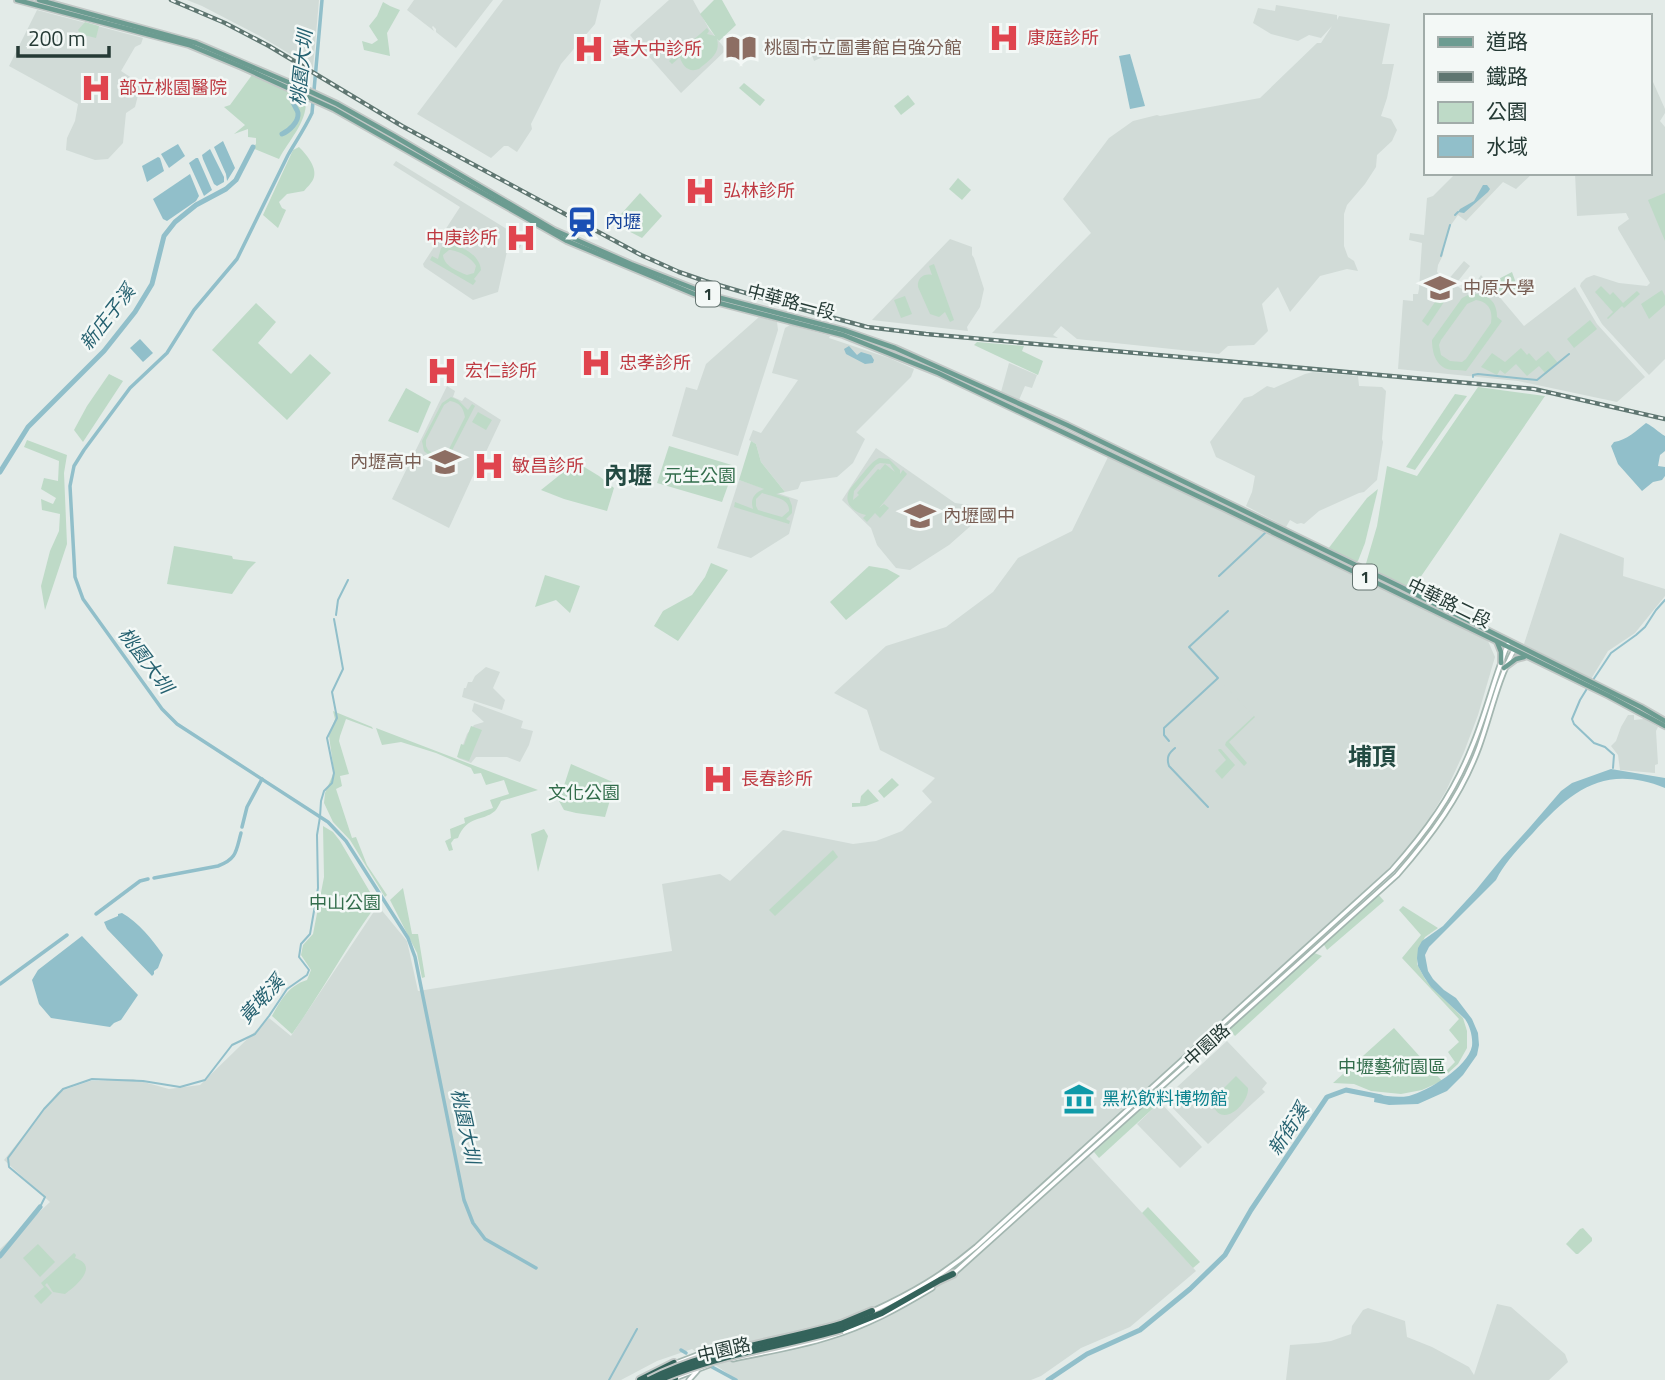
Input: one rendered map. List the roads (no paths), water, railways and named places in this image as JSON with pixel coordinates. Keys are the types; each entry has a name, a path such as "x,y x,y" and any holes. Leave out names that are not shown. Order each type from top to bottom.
{"highway":[{"path":"654,1380 722,1357 842,1327 882,1313 953,1274"},
{"path":"842,1327 872,1311"},
{"path":"654,1380 676,1373"},
{"path":"640,1380 676,1373"}],"main road":[{"name":"1","path":"17,0 200,49 310,94"},
{"name":"1","path":"40,0 196,43 310,94"},
{"name":"中華路一段","path":"310,94 394,136 570,238 713,296 843,330 895,348 1067,425 1225,506"},
{"name":"中華路二段","path":"1225,506 1496,642 1508,644"},
{"name":"中華路二段","path":"1225,506 1508,644 1665,726"},
{"path":"1496,642 1503,666 1526,656"},
{"name":"中園路","path":"676,1373 808,1343 862,1326 898,1309 953,1274 1397,875 1425,843 1456,797 1478,748 1508,644"},
{"name":"中華路二段","path":"1515,648 1526,656 1665,720"},
{"name":"中園路","path":"676,1373 735,1347 800,1333 872,1311 948,1271 976,1247 1392,870 1420,840 1453,790 1473,746 1492,685 1515,648"},
{"path":"689,1380 699,1369"}],"water":[{"path":"1130,54 1145,106 1130,109 1119,56"},
{"path":"223,141 235,168 227,181 214,147"},
{"path":"178,144 185,156 169,168 161,154"},
{"path":"210,149 224,177 224,182 217,186 202,155"},
{"path":"158,157 164,171 147,182 142,166"},
{"path":"196,158 212,190 204,196 189,163"},
{"path":"190,174 199,196 196,201 167,221 163,219 153,199"},
{"path":"1483,185 1490,189 1488,192 1464,213 1458,212 1474,201"},
{"path":"140,339 153,353 143,362 130,348"},
{"path":"849,346 857,355 861,352 871,355 873,363 865,364 846,354 844,349"},
{"path":"1646,423 1665,436 1665,451 1660,455 1658,466 1665,467 1665,476 1642,491 1618,464 1611,446"},
{"path":"1611,769 1665,778 1665,788 1644,781 1607,780 1576,794 1547,818 1508,861 1496,880 1429,947 1425,955 1428,971 1433,979 1456,998 1472,1019 1478,1033 1477,1055 1447,1091 1418,1104 1389,1105 1374,1102 1375,1094 1409,1096 1436,1084 1463,1062 1472,1046 1471,1032 1465,1019 1431,987 1418,966 1418,948 1422,941 1443,926 1561,791 1572,783"},
{"path":"122,913 145,932 163,955 152,976 107,929 104,922"},
{"path":"82,936 138,995 121,1020 110,1027 51,1018 39,1004 32,980 38,970"}],"waterway":[{"name":"桃園大圳","path":"322,0 312,113 288,155 237,259 194,310 167,353 130,388 74,466 70,486 75,577 83,599 162,709 177,724 328,822 346,841 408,938 415,957 464,1200 473,1223 485,1239 536,1268"},
{"name":"新庄子溪","path":"282,134 297,120 298,113 293,102"},
{"name":"新庄子溪","path":"0,472 28,427 104,351 135,312 152,284 164,236 175,222 196,205 226,189 236,180 253,147"},
{"path":"1455,215 1458,212"},
{"path":"1441,256 1450,225"},
{"path":"1473,377 1478,374 1537,380 1569,354"},
{"path":"1219,576 1265,533"},
{"path":"336,615 338,600 348,580"},
{"path":"1593,680 1611,653 1645,627 1665,600"},
{"path":"1169,741 1164,735 1164,728 1218,678 1189,647 1228,611"},
{"name":"黃墘溪","path":"40,1207 45,1197 9,1167 8,1158 44,1109 63,1089 92,1079 143,1081 180,1087 205,1080 232,1045 255,1034 287,989 307,975 309,970 299,957 301,944 310,934 318,888 317,835 321,801 324,791 332,783 334,773 327,738 337,718 332,692 343,669 334,619"},
{"path":"1588,687 1572,719 1594,743 1605,747 1614,755 1613,768"},
{"path":"1175,748 1169,756 1169,766 1208,807"},
{"path":"242,827 247,807 262,779"},
{"path":"154,878 224,863 235,854 241,833"},
{"path":"96,914 140,881 148,879"},
{"path":"0,984 67,935"},
{"name":"新街溪","path":"1048,1380 1087,1354 1140,1330 1190,1289 1225,1255 1251,1210 1327,1097 1346,1090 1381,1097"},
{"name":"黃墘溪","path":"0,1256 40,1207"},
{"path":"609,1380 637,1329"},
{"name":"桃園大圳","path":"681,1350 686,1353"},
{"name":"桃園大圳","path":"712,1367 736,1380"}],"railway":[{"path":"171,0 225,23 269,46 402,126 641,255 705,281 783,304 867,327 926,334 1534,389 1665,419"}],"place":[{"name":"康庭診所","path":"1004,38"},
{"name":"桃園市立圖書館自強分館","path":"741,48"},
{"name":"黃大中診所","path":"589,49"},
{"name":"部立桃園醫院","path":"96,88"},
{"name":"弘林診所","path":"700,191"},
{"name":"內壢","path":"582,222"},
{"name":"中庚診所","path":"521,238"},
{"name":"中原大學","path":"1440,288"},
{"name":"忠孝診所","path":"596,363"},
{"name":"宏仁診所","path":"442,371"},
{"name":"內壢高中","path":"445,462"},
{"name":"敏昌診所","path":"489,466"},
{"name":"內壢國中","path":"920,516"},
{"name":"長春診所","path":"718,779"},
{"name":"黑松飲料博物館","path":"1079,1099"}],"district":[{"name":"內壢","path":"628,476"},
{"name":"埔頂","path":"1372,757"}],"park label":[{"name":"元生公園","path":"700,476"},
{"name":"文化公園","path":"584,793"},
{"name":"中山公園","path":"345,903"},
{"name":"中壢藝術園區","path":"1392,1067"}]}
